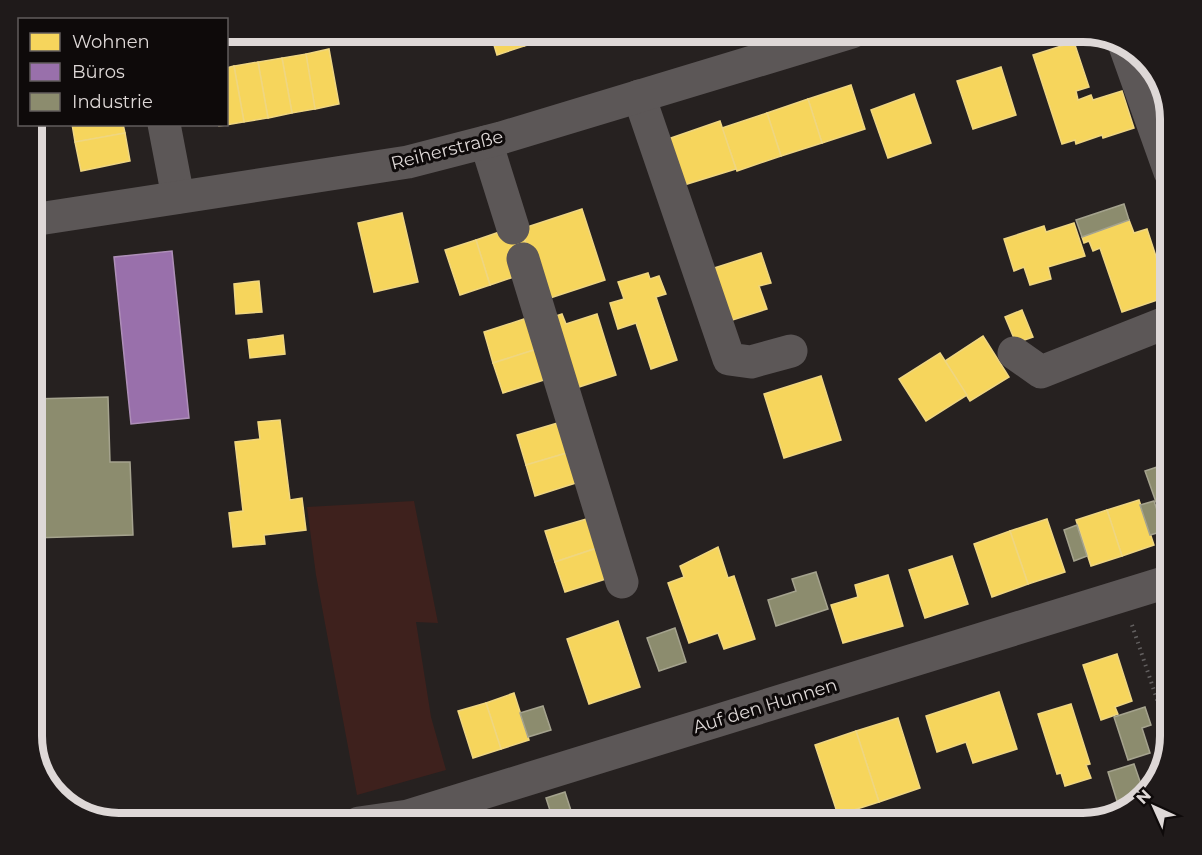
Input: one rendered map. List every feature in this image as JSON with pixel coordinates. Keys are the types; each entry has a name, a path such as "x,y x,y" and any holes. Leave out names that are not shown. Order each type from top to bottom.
{"street":[{"name":"Reiherstraße","path":"42,217 408,162 486,142 819,42"},
{"path":"1129,57 1160,144"},
{"path":"639,96 729,359 751,362 790,351"},
{"path":"164,126 178,197"},
{"path":"486,142 513,228"},
{"path":"523,259 622,582"},
{"path":"1014,353 1041,372 1160,325"},
{"name":"Auf den Hunnen","path":"418,813 1160,584"}],"path":[{"path":"1122,597 1160,709"}],"shaded area":[{"path":"414,501 438,623 416,622 431,717 446,770 357,795 316,575 307,507"}],"building: Wohnen":[{"path":"493,42 523,42 524,46 497,55"},
{"path":"523,42 538,42 524,46"},
{"path":"1074,42 1089,87 1076,91 1078,100 1091,95 1093,100 1122,91 1134,128 1076,144 1075,140 1062,144 1033,55"},
{"path":"329,49 339,104 315,109 306,54"},
{"path":"306,54 315,109 292,113 282,58"},
{"path":"282,58 292,113 268,118 258,62"},
{"path":"258,62 268,118 244,122 234,66"},
{"path":"234,66 244,122 228,125 228,68"},
{"path":"1001,67 1016,115 973,129 957,81"},
{"path":"851,85 865,129 822,143 808,99"},
{"path":"914,94 931,143 888,158 871,110"},
{"path":"808,99 822,143 781,156 767,113"},
{"path":"767,113 781,156 737,171 722,128"},
{"path":"720,121 736,169 684,185 668,139"},
{"path":"72,126 123,126 125,133 75,142"},
{"path":"125,133 130,161 81,171 75,142"},
{"path":"582,209 605,280 544,300 521,229"},
{"path":"402,213 418,282 374,292 358,223"},
{"path":"1129,220 1134,233 1147,229 1160,269 1160,299 1122,312 1100,248 1093,251 1089,241 1084,243 1082,237"},
{"path":"1074,223 1085,256 1048,267 1051,279 1030,285 1024,267 1014,271 1004,239 1044,226 1046,232"},
{"path":"520,225 530,257 520,275 490,285 476,240"},
{"path":"476,240 490,285 460,295 445,250"},
{"path":"761,253 771,283 759,286 767,309 726,322 708,270"},
{"path":"648,273 650,279 659,276 666,294 656,297 677,360 651,369 636,323 618,329 610,303 624,299 618,282"},
{"path":"259,281 262,312 236,314 234,284"},
{"path":"1022,310 1033,337 1016,343 1005,317"},
{"path":"562,314 566,324 597,314 616,375 573,389 550,318"},
{"path":"527,318 537,349 493,363 484,332"},
{"path":"283,335 285,354 250,358 248,340"},
{"path":"983,336 1009,377 970,401 945,361"},
{"path":"537,349 547,379 503,393 493,363"},
{"path":"940,353 967,395 926,421 899,379"},
{"path":"821,376 841,440 784,458 764,394"},
{"path":"280,420 290,500 302,498 306,530 264,535 265,544 233,547 229,513 243,511 235,442 260,439 258,422"},
{"path":"561,422 570,452 526,465 517,435"},
{"path":"570,452 579,482 535,496 526,465"},
{"path":"1139,500 1154,545 1122,556 1107,510"},
{"path":"1107,510 1122,556 1091,566 1076,520"},
{"path":"590,518 600,547 555,562 545,531"},
{"path":"1047,519 1065,572 1028,584 1010,531"},
{"path":"1010,531 1028,584 992,597 974,544"},
{"path":"600,547 609,578 565,592 555,562"},
{"path":"718,547 728,578 734,576 755,639 724,649 718,633 689,643 668,583 684,577 680,566"},
{"path":"952,556 968,604 925,618 909,570"},
{"path":"888,575 903,626 843,643 831,605 858,597 855,585"},
{"path":"618,621 640,687 589,704 567,639"},
{"path":"1117,654 1132,701 1115,707 1118,714 1101,720 1083,665"},
{"path":"999,692 1017,749 973,763 966,742 937,752 926,716"},
{"path":"514,693 529,740 501,749 486,703"},
{"path":"486,703 501,749 473,758 458,711"},
{"path":"1071,704 1090,764 1086,765 1091,778 1065,786 1061,773 1057,774 1038,714"},
{"path":"898,718 920,788 879,802 856,731"},
{"path":"856,731 879,802 837,813 815,745"}],"building: Büros":[{"path":"172,251 189,418 131,424 114,257"}],"building: Industrie":[{"path":"1124,204 1129,220 1082,237 1076,220"},
{"path":"108,397 110,462 130,462 133,535 42,538 42,399"},
{"path":"1160,466 1160,501 1156,502 1145,471"},
{"path":"1154,501 1160,519 1160,532 1150,535 1140,505"},
{"path":"1077,525 1087,556 1074,561 1064,530"},
{"path":"816,572 828,609 776,626 768,600 796,591 792,579"},
{"path":"675,628 686,662 659,671 647,638"},
{"path":"543,706 551,730 528,737 520,713"},
{"path":"1145,707 1151,725 1142,728 1150,753 1128,760 1114,717"},
{"path":"1134,764 1138,777 1124,777 1124,799 1117,801 1108,772"},
{"path":"565,792 572,813 551,813 546,798"}]}
